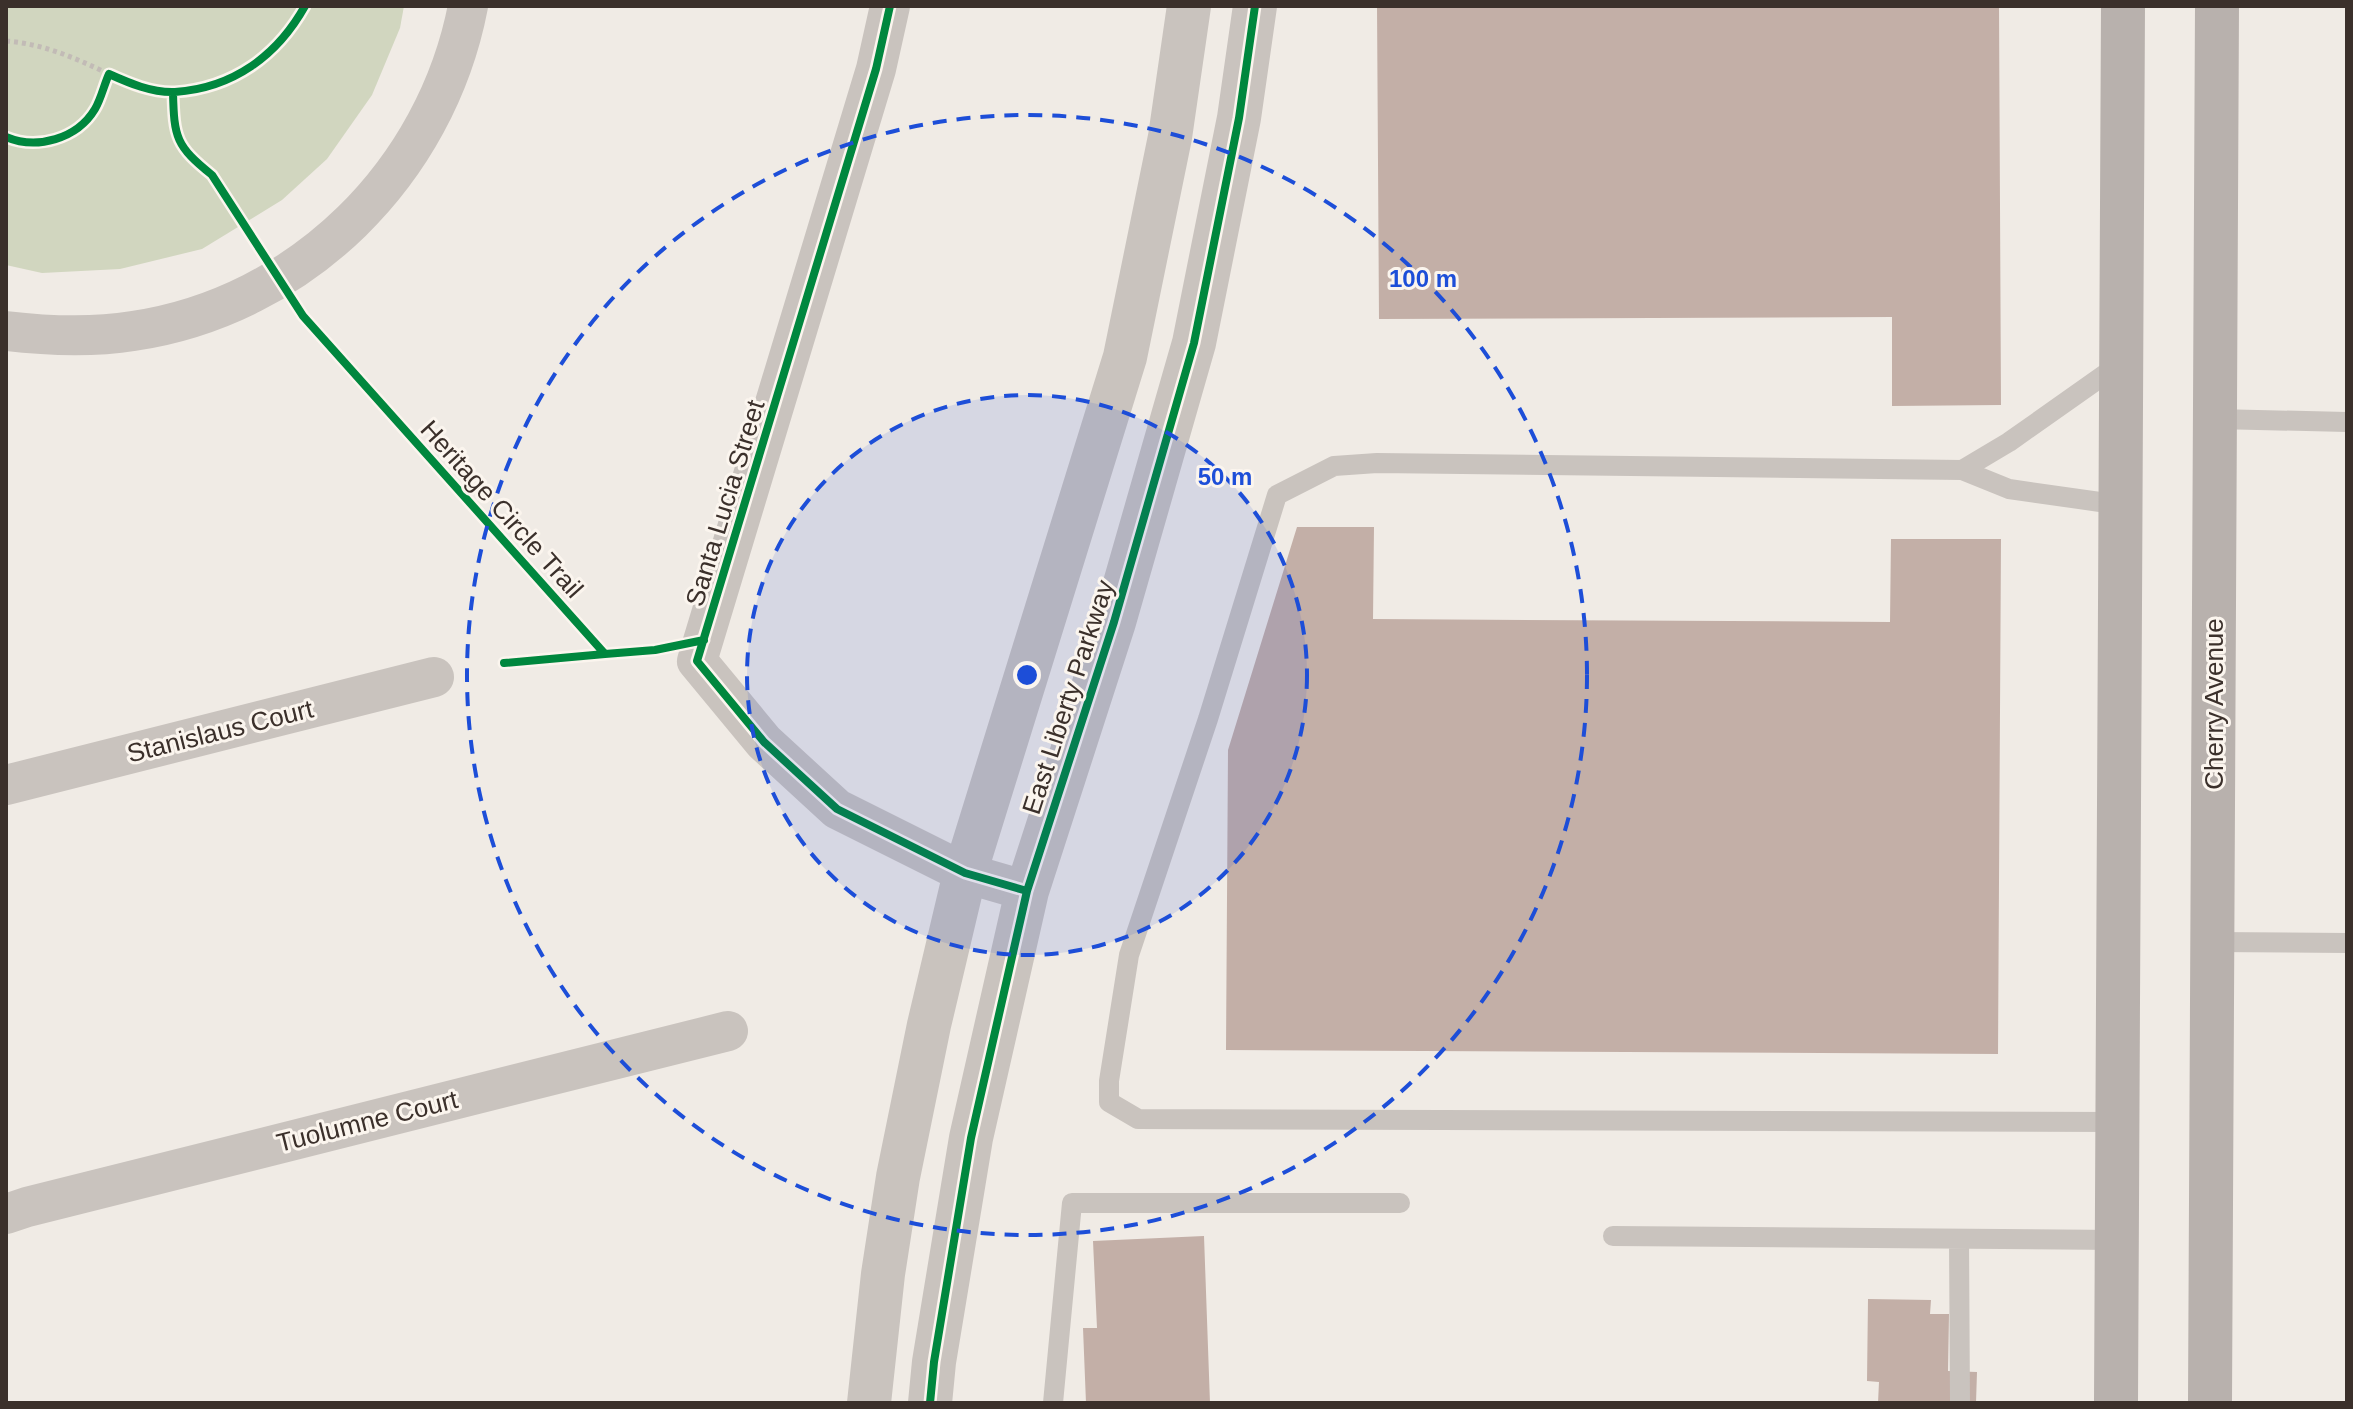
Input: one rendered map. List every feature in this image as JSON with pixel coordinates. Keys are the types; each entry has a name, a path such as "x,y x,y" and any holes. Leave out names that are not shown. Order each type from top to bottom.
{"main road":[{"path":"2116,1403 2123,6"},
{"name":"Cherry Avenue","path":"2210,1403 2217,6"}],"street":[{"path":"6,331 81,336 160,326 236,301 260,290 305,261 367,208 416,143 451,70 468,6"},
{"name":"Santa Lucia Street","path":"890,6 876,69 697,661 764,742 837,809 965,873 1027,891"},
{"name":"East Liberty Parkway","path":"869,1403 883,1274 898,1177 929,1025 965,873 1125,357 1170,137 1189,6"},
{"name":"East Liberty Parkway","path":"930,1403 936,1347 971,1138 1027,891 1114,622 1194,343 1239,118 1255,6"},
{"name":"Stanislaus Court","path":"6,785 434,677"},
{"name":"Tuolumne Court","path":"6,1214 728,1031"}],"lane":[{"path":"1962,470 2009,442 2122,363"},
{"path":"2216,419 2347,422"},
{"path":"2118,1122 1138,1119 1109,1102 1109,1081 1129,955 1208,719 1277,495 1334,466 1377,463 1962,470 2009,489 2121,505"},
{"path":"2212,942 2347,943"},
{"path":"1053,1403 1072,1203 1400,1203"},
{"path":"1613,1236 2117,1240"},
{"path":"1959,1239 1960,1403"}],"path":[{"path":"6,41 29,43 61,52 123,80"},
{"path":"104,86 109,74"}],"green space":[{"path":"6,6 404,6 400,28 372,95 327,159 282,200 202,249 120,269 42,273 6,265"}],"building":[{"path":"1377,6 1999,6 2001,405 1892,406 1892,317 1379,319"},
{"path":"1297,527 1374,527 1373,619 1890,622 1891,539 2001,539 1998,1054 1226,1050 1228,750"},
{"path":"1204,1236 1210,1403 1086,1403 1083,1328 1097,1328 1093,1241"},
{"path":"1868,1299 1931,1300 1930,1314 1949,1314 1948,1371 1977,1372 1976,1403 1878,1403 1879,1382 1867,1381"}],"cycle path":[{"path":"6,137 43,142 78,128 95,109 109,74 141,87 166,92 216,84 267,54 294,24 305,6"},
{"path":"890,6 876,69 697,661 764,742 837,809 965,873 1027,891"},
{"path":"930,1403 971,1138 1027,891 1114,622 1194,343 1239,118 1255,6"},
{"name":"Heritage Circle Trail","path":"173,92 174,120 179,140 212,175 303,316 605,654 655,650 704,640"},
{"path":"504,663 605,654"}]}
